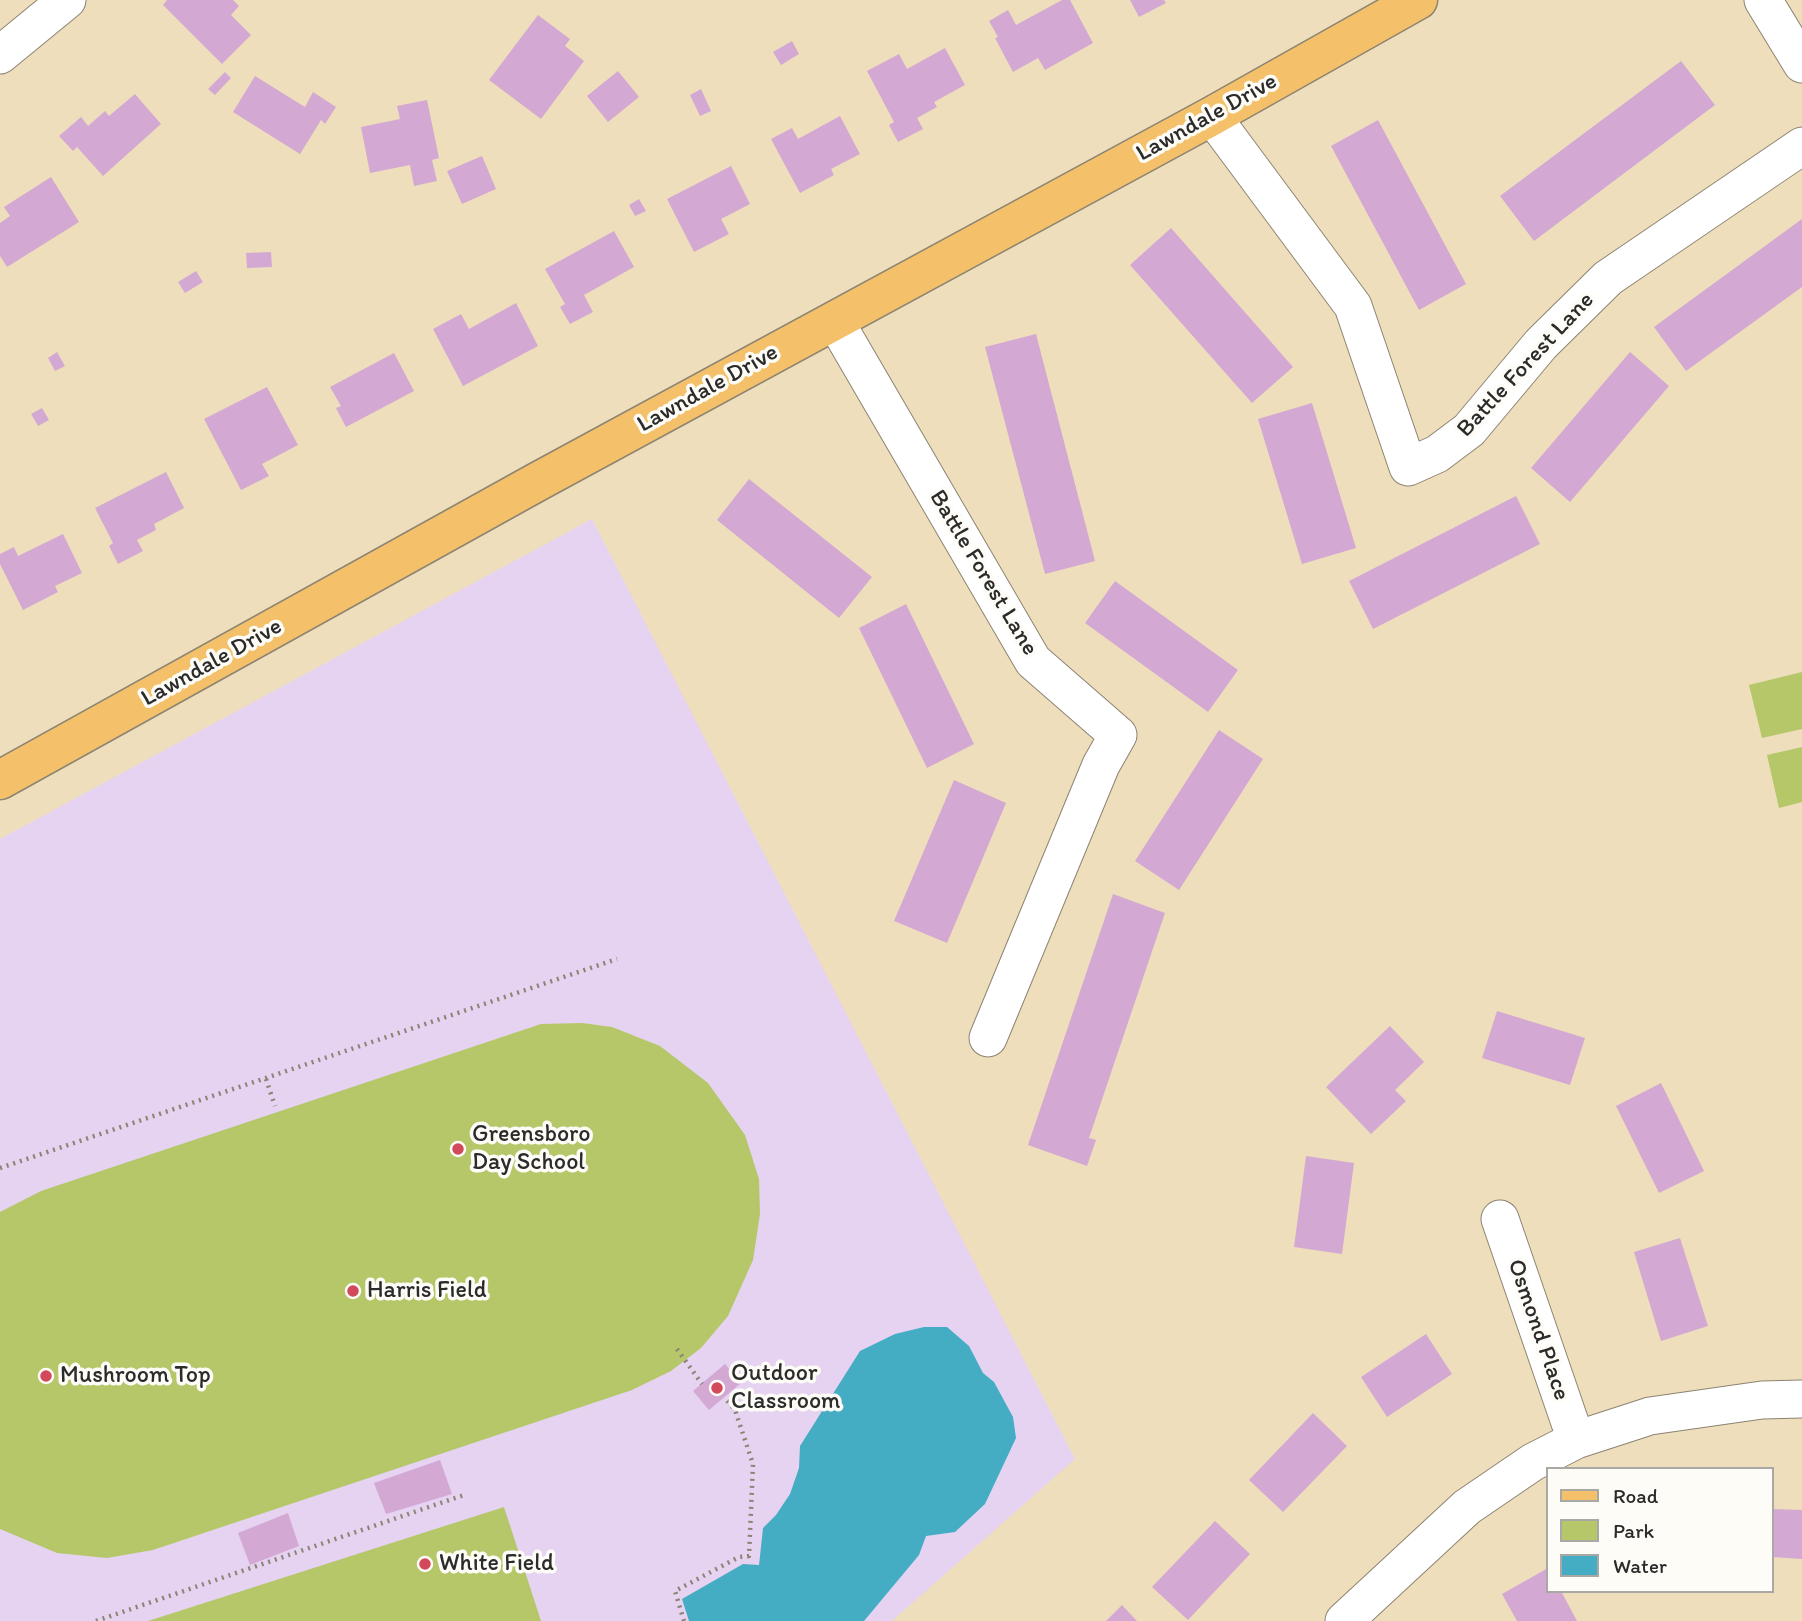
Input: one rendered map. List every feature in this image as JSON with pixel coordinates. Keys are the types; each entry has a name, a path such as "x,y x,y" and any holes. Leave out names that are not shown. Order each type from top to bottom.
{"main road":[{"name":"Lawndale Drive","path":"0,780 1212,116 1418,0"}],"street":[{"path":"0,55 67,0"},
{"path":"1763,0 1802,64"},
{"name":"Battle Forest Lane","path":"1212,116 1353,306 1408,467 1437,453 1469,430 1542,344 1608,278 1802,145"},
{"name":"Battle Forest Lane","path":"835,321 1033,662 1118,735 1101,765 988,1038"},
{"name":"Osmond Place","path":"1500,1219 1576,1440"},
{"path":"1355,1617 1467,1507 1533,1462 1576,1440 1650,1416 1762,1400 1802,1399"}],"path":[{"path":"0,1168 617,959"},
{"path":"266,1079 275,1107"},
{"path":"677,1349 702,1384"},
{"path":"684,1621 675,1591 739,1557 749,1556 753,1464 735,1410 724,1397"},
{"path":"96,1621 464,1495"}],"shaded area":[{"name":"Greensboro Day School","path":"592,519 1075,1459 892,1621 0,1621 0,839"}],"green space":[{"path":"1802,672 1802,729 1762,738 1749,685"},
{"path":"1802,747 1802,802 1779,808 1767,755"},
{"path":"582,1023 612,1027 660,1046 708,1083 745,1135 759,1179 760,1214 753,1260 728,1316 701,1348 671,1371 632,1390 153,1550 107,1558 57,1553 0,1529 0,1212 41,1191 541,1024"},
{"name":"White Field","path":"504,1507 541,1621 148,1621"}],"water":[{"path":"924,1327 947,1327 969,1346 983,1373 994,1382 1013,1417 1016,1438 985,1504 955,1532 926,1536 919,1555 864,1621 689,1621 682,1599 743,1564 759,1565 763,1528 790,1494 799,1468 800,1446 860,1351 895,1334"}],"building":[{"path":"167,0 233,0 239,6 231,15 251,35 222,64 163,5"},
{"path":"1062,0 1070,0 1093,43 1045,70 1038,58 1013,72 989,21 1008,10 1016,25"},
{"path":"1130,0 1164,0 1166,3 1139,17"},
{"path":"538,15 570,39 565,46 584,61 541,119 489,80"},
{"path":"792,41 799,54 781,65 773,52"},
{"path":"945,48 965,85 934,102 937,107 917,118 923,129 898,142 889,125 894,122 867,71 899,54 907,69"},
{"path":"1681,61 1715,105 1534,241 1500,196"},
{"path":"618,71 639,97 608,122 587,96"},
{"path":"225,72 231,78 215,95 208,89"},
{"path":"255,76 305,107 313,92 336,107 325,124 321,120 300,154 233,112"},
{"path":"701,89 711,111 700,116 690,95"},
{"path":"135,94 161,124 103,176 77,147 73,151 59,136 81,117 88,126 105,111 109,116"},
{"path":"427,100 439,158 432,160 437,181 414,186 410,165 370,173 361,127 400,119 397,106"},
{"path":"840,116 860,154 831,169 834,175 800,193 771,139 792,128 798,139"},
{"path":"1378,120 1466,284 1419,310 1331,146"},
{"path":"482,156 496,189 462,204 447,171"},
{"path":"731,166 750,204 721,219 729,234 694,252 667,199"},
{"path":"51,177 79,222 7,267 0,256 0,223 10,216 4,207"},
{"path":"639,199 646,211 635,216 629,205"},
{"path":"1802,219 1802,287 1686,371 1654,327"},
{"path":"1171,228 1293,367 1252,403 1130,265"},
{"path":"614,231 634,267 584,295 593,312 570,324 560,307 565,304 545,269"},
{"path":"271,252 272,267 247,268 246,253"},
{"path":"196,271 203,282 185,293 178,282"},
{"path":"516,303 538,346 463,386 433,329 461,314 469,329"},
{"path":"1036,334 1095,561 1045,574 985,347"},
{"path":"57,352 65,366 55,371 48,358"},
{"path":"1630,352 1669,386 1570,502 1531,468"},
{"path":"394,353 414,391 346,427 336,408 341,406 330,387"},
{"path":"267,387 298,445 262,464 269,476 241,490 204,419"},
{"path":"1312,403 1356,548 1302,564 1258,419"},
{"path":"42,408 49,420 38,426 31,414"},
{"path":"166,472 184,508 154,524 156,530 137,540 143,551 118,564 109,546 113,543 95,508"},
{"path":"749,479 872,577 839,618 717,520"},
{"path":"1516,496 1540,544 1373,629 1349,581"},
{"path":"63,534 82,573 55,586 58,592 23,610 0,564 0,554 14,547 18,556"},
{"path":"1115,581 1238,670 1208,712 1085,623"},
{"path":"906,604 974,744 927,768 859,628"},
{"path":"1219,730 1263,759 1179,890 1135,861"},
{"path":"954,780 1006,803 947,943 894,921"},
{"path":"1113,894 1165,913 1089,1138 1096,1140 1087,1166 1028,1145"},
{"path":"1497,1011 1585,1038 1570,1085 1482,1058"},
{"path":"1390,1026 1424,1062 1395,1090 1406,1101 1371,1134 1326,1087"},
{"path":"1661,1083 1704,1171 1659,1193 1616,1106"},
{"path":"1306,1156 1354,1163 1342,1254 1294,1247"},
{"path":"1680,1238 1708,1326 1661,1341 1634,1252"},
{"path":"1426,1334 1452,1374 1387,1417 1361,1377"},
{"name":"Outdoor Classroom","path":"725,1364 741,1383 709,1410 693,1391"},
{"path":"1313,1413 1347,1446 1283,1512 1249,1480"},
{"path":"440,1460 452,1494 386,1514 374,1483"},
{"path":"1774,1509 1802,1510 1802,1559 1774,1557"},
{"path":"288,1513 299,1546 250,1565 238,1533"},
{"path":"1215,1521 1250,1554 1188,1620 1152,1587"},
{"path":"1546,1569 1546,1593 1562,1593 1577,1621 1517,1621 1502,1594"},
{"path":"1122,1605 1137,1621 1106,1621"}],"place":[{"name":"Greensboro Day School","path":"458,1149"},
{"name":"Harris Field","path":"353,1291"},
{"name":"Mushroom Top","path":"46,1376"},
{"name":"Outdoor Classroom","path":"717,1388"},
{"name":"White Field","path":"425,1564"}]}
